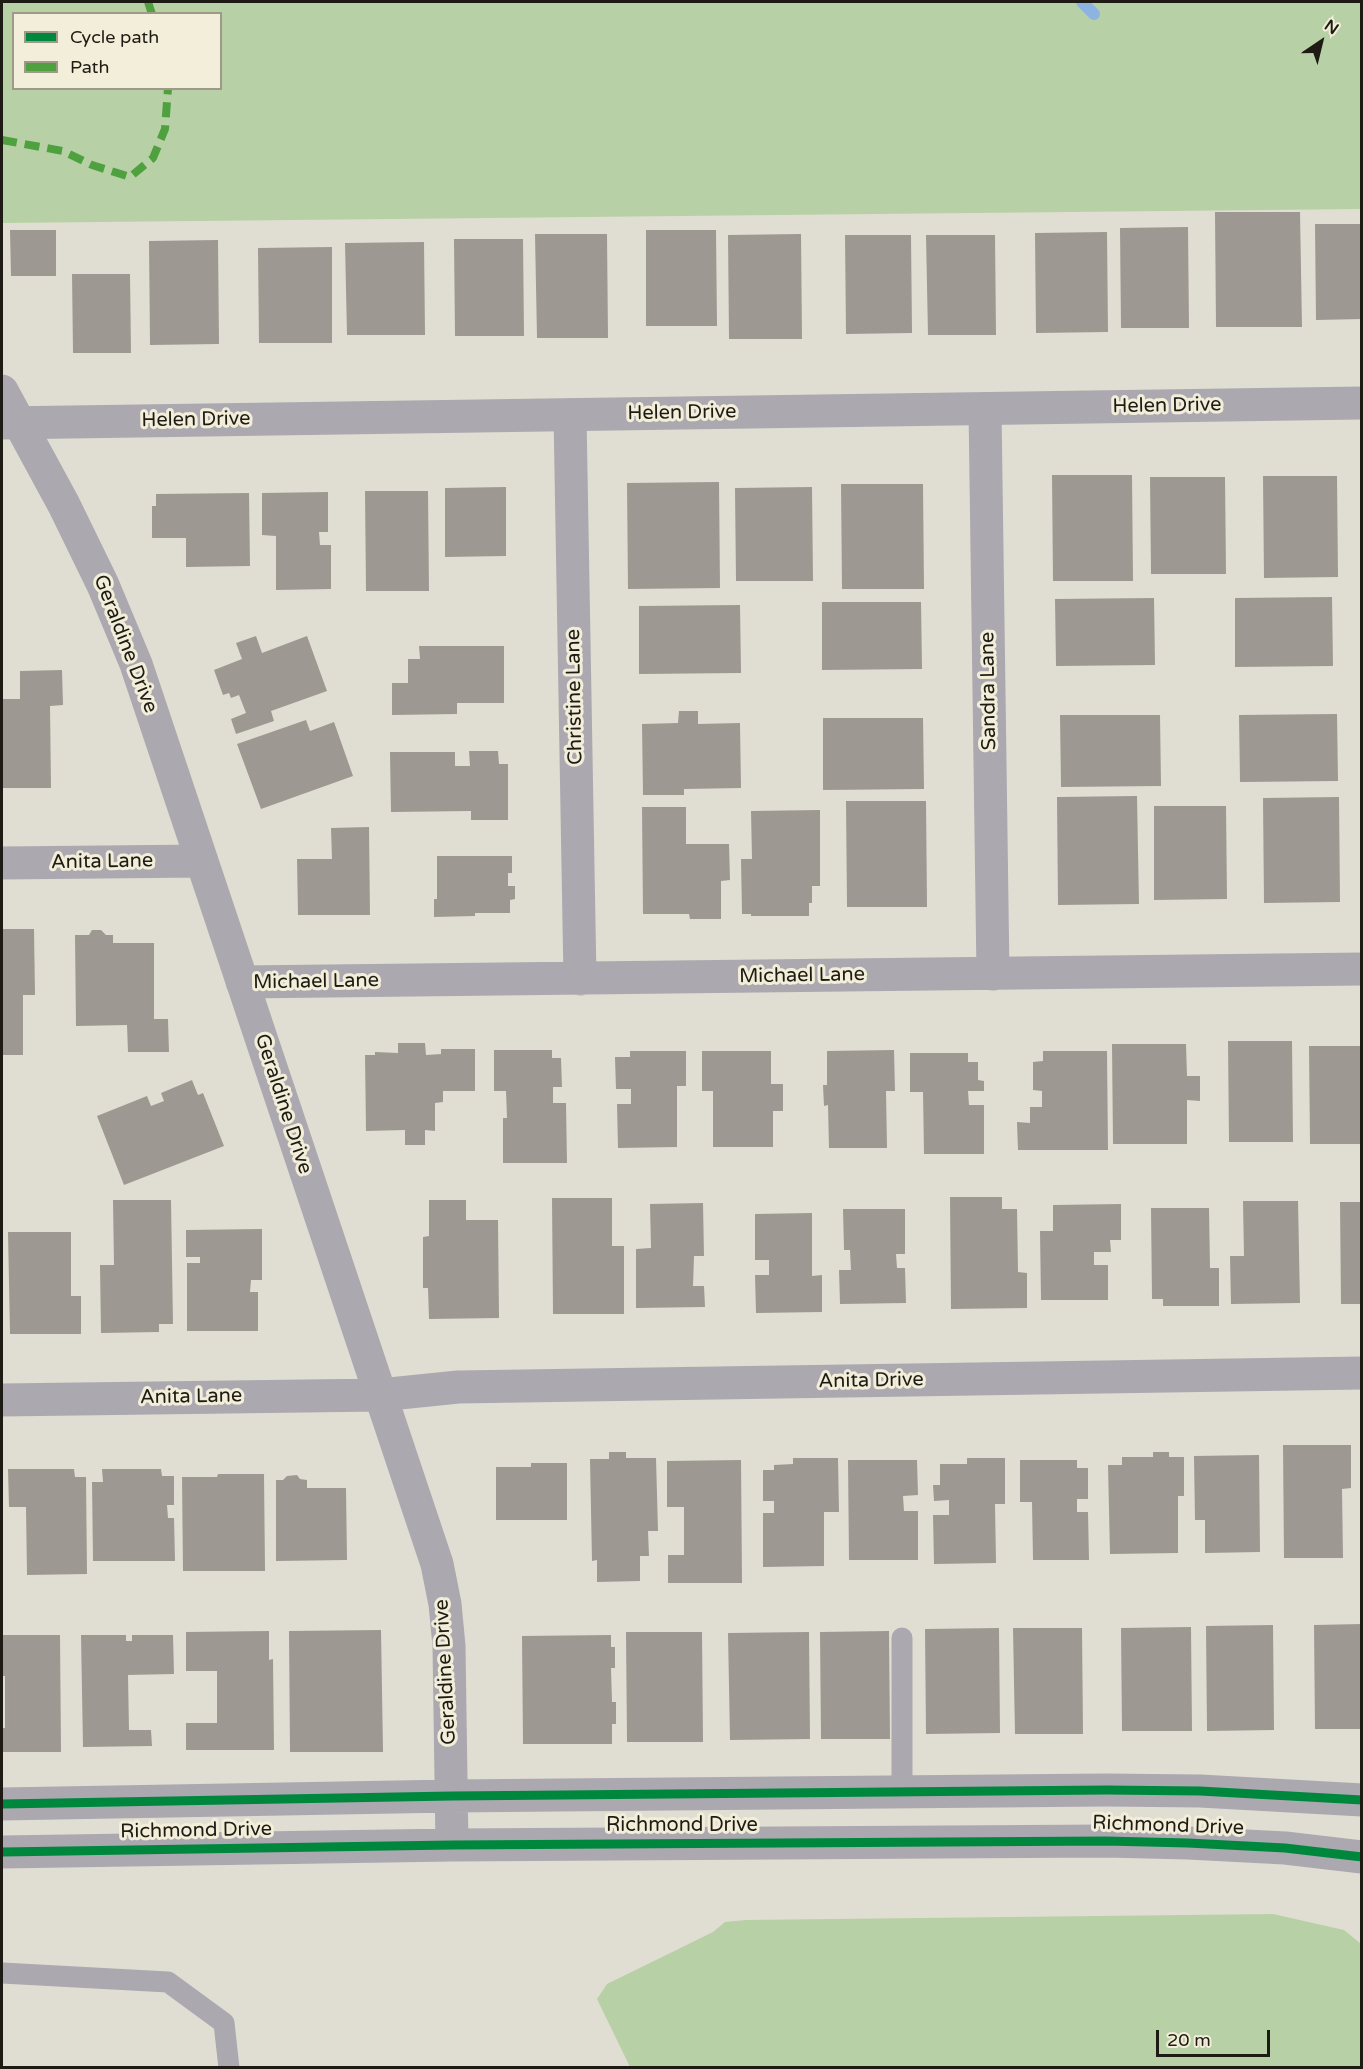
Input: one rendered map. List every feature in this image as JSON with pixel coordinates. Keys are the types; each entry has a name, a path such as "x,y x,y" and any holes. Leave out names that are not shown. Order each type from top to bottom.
{"street":[{"name":"Geraldine Drive","path":"2,391 10,423 64,505 103,585 136,664 437,1564 445,1604 449,1646 452,1845"},
{"name":"Helen Drive","path":"10,423 1362,403"},
{"name":"Sandra Lane","path":"985,409 993,974"},
{"name":"Christine Lane","path":"570,415 580,979"},
{"name":"Anita Lane","path":"2,863 202,861"},
{"name":"Michael Lane","path":"242,982 1362,969"},
{"name":"Anita Drive","path":"380,1395 470,1387 1362,1373"},
{"name":"Anita Lane","path":"2,1400 380,1395"},
{"name":"Richmond Drive","path":"2,1804 452,1796 1200,1791 1362,1800"},
{"name":"Richmond Drive","path":"2,1852 452,1845 1106,1841 1285,1848 1362,1857"}],"lane":[{"path":"902,1638 902,1792"},
{"path":"2,1973 168,1982 224,2023 229,2067"}],"green space":[{"path":"2,2 1361,2 1361,209 2,223"},
{"path":"1273,1914 1344,1930 1360,1943 1361,2067 630,2067 597,1999 607,1984 713,1932 725,1922"}],"building":[{"path":"1215,212 1300,212 1302,327 1216,327"},
{"path":"1315,224 1362,224 1362,319 1316,320"},
{"path":"1188,227 1189,328 1121,328 1120,228"},
{"path":"10,230 56,230 56,276 11,276"},
{"path":"646,230 716,230 717,326 646,326"},
{"path":"1107,232 1108,332 1036,333 1035,233"},
{"path":"535,234 607,234 608,338 537,338"},
{"path":"801,234 802,339 729,339 728,235"},
{"path":"845,235 911,235 912,333 846,334"},
{"path":"926,235 995,235 996,335 928,335"},
{"path":"454,239 523,239 524,336 455,336"},
{"path":"218,240 219,344 150,345 149,241"},
{"path":"424,242 425,335 347,335 345,243"},
{"path":"332,247 332,343 259,343 258,248"},
{"path":"72,274 130,274 131,353 73,353"},
{"path":"1052,475 1132,475 1133,581 1053,581"},
{"path":"1263,476 1337,476 1338,577 1264,578"},
{"path":"1150,477 1225,477 1226,574 1151,574"},
{"path":"719,482 720,588 628,589 627,483"},
{"path":"841,484 923,484 924,589 842,589"},
{"path":"506,487 506,556 445,557 445,488"},
{"path":"812,487 813,581 736,581 735,488"},
{"path":"365,491 428,491 429,591 366,591"},
{"path":"328,492 328,532 319,532 320,545 331,545 331,589 276,590 276,536 262,535 262,493"},
{"path":"249,493 250,566 186,567 186,538 152,538 152,506 156,506 156,494"},
{"path":"1332,597 1333,666 1235,667 1235,598"},
{"path":"1154,598 1155,665 1056,666 1055,599"},
{"path":"822,602 921,602 922,669 822,670"},
{"path":"740,605 741,673 639,674 639,606"},
{"path":"256,636 262,653 307,636 327,691 271,711 274,721 236,734 231,719 246,713 239,695 231,698 229,693 223,695 214,670 242,659 236,643"},
{"path":"419,646 504,646 504,703 457,703 457,714 392,715 392,683 408,683 408,659 420,659"},
{"path":"62,670 63,705 50,706 51,788 2,788 2,699 20,699 20,671"},
{"path":"679,711 698,711 698,724 740,723 741,788 684,789 684,795 643,795 642,724 678,723"},
{"path":"1337,714 1338,781 1240,782 1239,715"},
{"path":"1060,715 1160,715 1161,786 1061,787"},
{"path":"823,718 923,718 924,789 823,790"},
{"path":"306,720 310,731 334,722 353,776 261,809 237,744"},
{"path":"469,751 498,751 499,764 508,764 508,820 471,820 471,811 391,812 390,752 455,752 455,766 470,766"},
{"path":"1137,796 1139,904 1058,905 1057,797"},
{"path":"1339,797 1340,902 1264,903 1263,798"},
{"path":"846,801 926,801 927,907 847,907"},
{"path":"1154,806 1226,806 1227,899 1154,900"},
{"path":"642,807 686,807 686,844 729,844 730,880 721,881 721,919 690,919 689,914 643,914"},
{"path":"820,810 820,886 812,886 809,916 742,914 741,859 752,859 751,811"},
{"path":"369,827 370,915 298,915 297,859 332,859 331,828"},
{"path":"437,856 512,856 512,873 508,873 508,886 515,886 515,899 510,900 510,913 475,913 475,916 434,917 434,899 437,899"},
{"path":"2,929 34,929 35,995 23,995 23,1055 2,1055"},
{"path":"92,930 101,930 106,935 113,935 113,943 154,943 154,1019 168,1019 169,1052 128,1052 127,1025 76,1026 75,935 89,935"},
{"path":"1228,1041 1292,1041 1293,1142 1229,1142"},
{"path":"398,1043 425,1043 426,1055 441,1054 441,1049 475,1049 475,1091 443,1091 443,1102 435,1103 435,1131 425,1130 425,1145 405,1145 405,1130 366,1131 365,1055 375,1055 375,1052 398,1053"},
{"path":"1112,1044 1186,1044 1187,1076 1200,1076 1200,1101 1187,1100 1187,1144 1113,1144"},
{"path":"1309,1046 1362,1046 1362,1144 1310,1144"},
{"path":"494,1050 552,1050 552,1058 561,1058 562,1087 553,1087 553,1103 566,1103 567,1163 503,1163 503,1118 507,1118 506,1091 494,1091"},
{"path":"894,1050 895,1091 886,1091 887,1148 829,1148 828,1105 824,1106 823,1085 827,1085 827,1051"},
{"path":"630,1051 686,1051 686,1086 677,1086 677,1147 618,1148 617,1104 631,1104 631,1089 616,1089 615,1057 630,1057"},
{"path":"702,1051 771,1051 771,1084 783,1084 783,1111 773,1111 773,1147 713,1147 713,1091 702,1091"},
{"path":"1043,1051 1107,1051 1108,1150 1018,1150 1017,1122 1030,1123 1030,1107 1042,1107 1042,1091 1033,1090 1033,1062 1043,1061"},
{"path":"910,1053 968,1053 968,1062 978,1062 978,1080 984,1081 984,1091 968,1091 969,1105 984,1105 984,1154 924,1154 923,1092 910,1092"},
{"path":"192,1080 198,1095 203,1093 224,1146 124,1185 97,1116 147,1096 151,1106 164,1101 161,1093"},
{"path":"950,1197 1002,1197 1002,1209 1017,1209 1018,1272 1027,1273 1027,1308 951,1309"},
{"path":"552,1198 612,1198 612,1246 624,1246 624,1314 553,1314"},
{"path":"113,1200 171,1200 173,1324 159,1324 159,1332 101,1333 100,1265 114,1265"},
{"path":"429,1200 466,1200 466,1220 498,1220 499,1318 429,1319 428,1288 423,1288 423,1237 429,1236"},
{"path":"1243,1201 1298,1201 1300,1303 1231,1304 1230,1256 1244,1256"},
{"path":"1340,1202 1362,1202 1362,1304 1341,1304"},
{"path":"703,1203 704,1256 694,1256 693,1286 704,1286 705,1307 636,1308 636,1249 651,1248 650,1204"},
{"path":"1121,1204 1121,1240 1110,1240 1111,1252 1094,1252 1094,1265 1108,1265 1108,1300 1041,1300 1040,1231 1053,1231 1053,1205"},
{"path":"1151,1208 1209,1208 1210,1268 1219,1268 1219,1306 1163,1306 1163,1299 1152,1299"},
{"path":"843,1209 905,1209 905,1254 896,1254 897,1268 905,1268 906,1303 840,1304 839,1270 851,1270 850,1250 844,1250"},
{"path":"812,1213 812,1276 822,1275 822,1312 756,1313 755,1275 769,1275 769,1260 755,1260 755,1214"},
{"path":"262,1229 262,1280 251,1280 250,1292 258,1292 258,1331 187,1331 187,1263 200,1263 200,1257 186,1257 186,1230"},
{"path":"8,1232 71,1232 71,1296 81,1296 81,1334 10,1334"},
{"path":"1283,1445 1351,1445 1351,1488 1342,1489 1343,1558 1284,1558"},
{"path":"609,1452 626,1452 626,1458 656,1458 658,1531 648,1531 649,1556 640,1556 640,1581 597,1582 597,1560 592,1561 590,1459 609,1459"},
{"path":"1153,1452 1169,1452 1169,1457 1184,1457 1184,1496 1178,1496 1178,1553 1110,1554 1108,1465 1122,1465 1122,1457 1153,1457"},
{"path":"1259,1455 1260,1552 1205,1553 1205,1520 1195,1520 1194,1456"},
{"path":"793,1458 838,1458 839,1512 824,1512 824,1566 763,1567 763,1513 774,1513 774,1501 763,1501 763,1470 774,1470 774,1465 793,1464"},
{"path":"967,1458 1005,1458 1005,1504 995,1504 996,1563 934,1564 933,1515 949,1515 949,1500 934,1501 933,1485 940,1485 940,1464 967,1464"},
{"path":"741,1460 742,1583 668,1583 668,1555 684,1555 684,1507 667,1507 667,1461"},
{"path":"848,1460 917,1460 918,1495 903,1496 904,1511 918,1511 918,1560 849,1560"},
{"path":"1020,1460 1077,1460 1077,1468 1088,1468 1088,1499 1077,1499 1077,1512 1088,1512 1089,1560 1033,1560 1032,1502 1020,1502"},
{"path":"531,1463 567,1463 567,1520 496,1520 496,1467 531,1467"},
{"path":"8,1469 74,1469 75,1477 86,1477 87,1574 27,1575 26,1507 9,1507"},
{"path":"102,1469 161,1469 162,1476 174,1476 174,1505 167,1505 168,1518 174,1518 175,1561 93,1561 92,1482 103,1482"},
{"path":"218,1474 264,1474 265,1571 183,1571 182,1477 217,1477"},
{"path":"297,1475 300,1479 307,1480 307,1488 346,1488 347,1560 276,1561 276,1480"},
{"path":"1362,1624 1362,1729 1315,1729 1314,1625"},
{"path":"1273,1625 1274,1730 1207,1731 1206,1626"},
{"path":"1191,1627 1192,1731 1122,1731 1121,1628"},
{"path":"999,1628 1000,1733 926,1734 925,1629"},
{"path":"1013,1628 1082,1628 1083,1734 1015,1734"},
{"path":"381,1630 383,1752 290,1752 289,1631"},
{"path":"269,1631 269,1660 273,1659 274,1750 186,1750 186,1723 217,1723 217,1671 186,1671 186,1632"},
{"path":"889,1631 890,1739 821,1739 820,1632"},
{"path":"626,1632 702,1632 703,1742 627,1742"},
{"path":"809,1632 810,1739 730,1740 728,1633"},
{"path":"2,1635 60,1635 61,1752 2,1752 2,1728 5,1728 5,1676 2,1676"},
{"path":"81,1635 126,1635 126,1641 132,1641 132,1635 173,1635 174,1674 128,1675 129,1730 151,1730 152,1746 83,1747"},
{"path":"611,1635 611,1647 615,1647 615,1668 611,1668 612,1702 616,1702 616,1724 612,1724 612,1744 523,1744 522,1636"}],"waterway":[{"path":"1082,2 1094,14"}],"marked path":[{"path":"148,2 151,12"},
{"path":"2,140 63,151 92,165 130,177 153,158 165,129 168,90"}],"cycle path":[{"path":"2,1804 452,1796 1106,1790 1200,1791 1362,1800"},
{"path":"2,1852 452,1845 1106,1841 1285,1848 1362,1857"}]}
